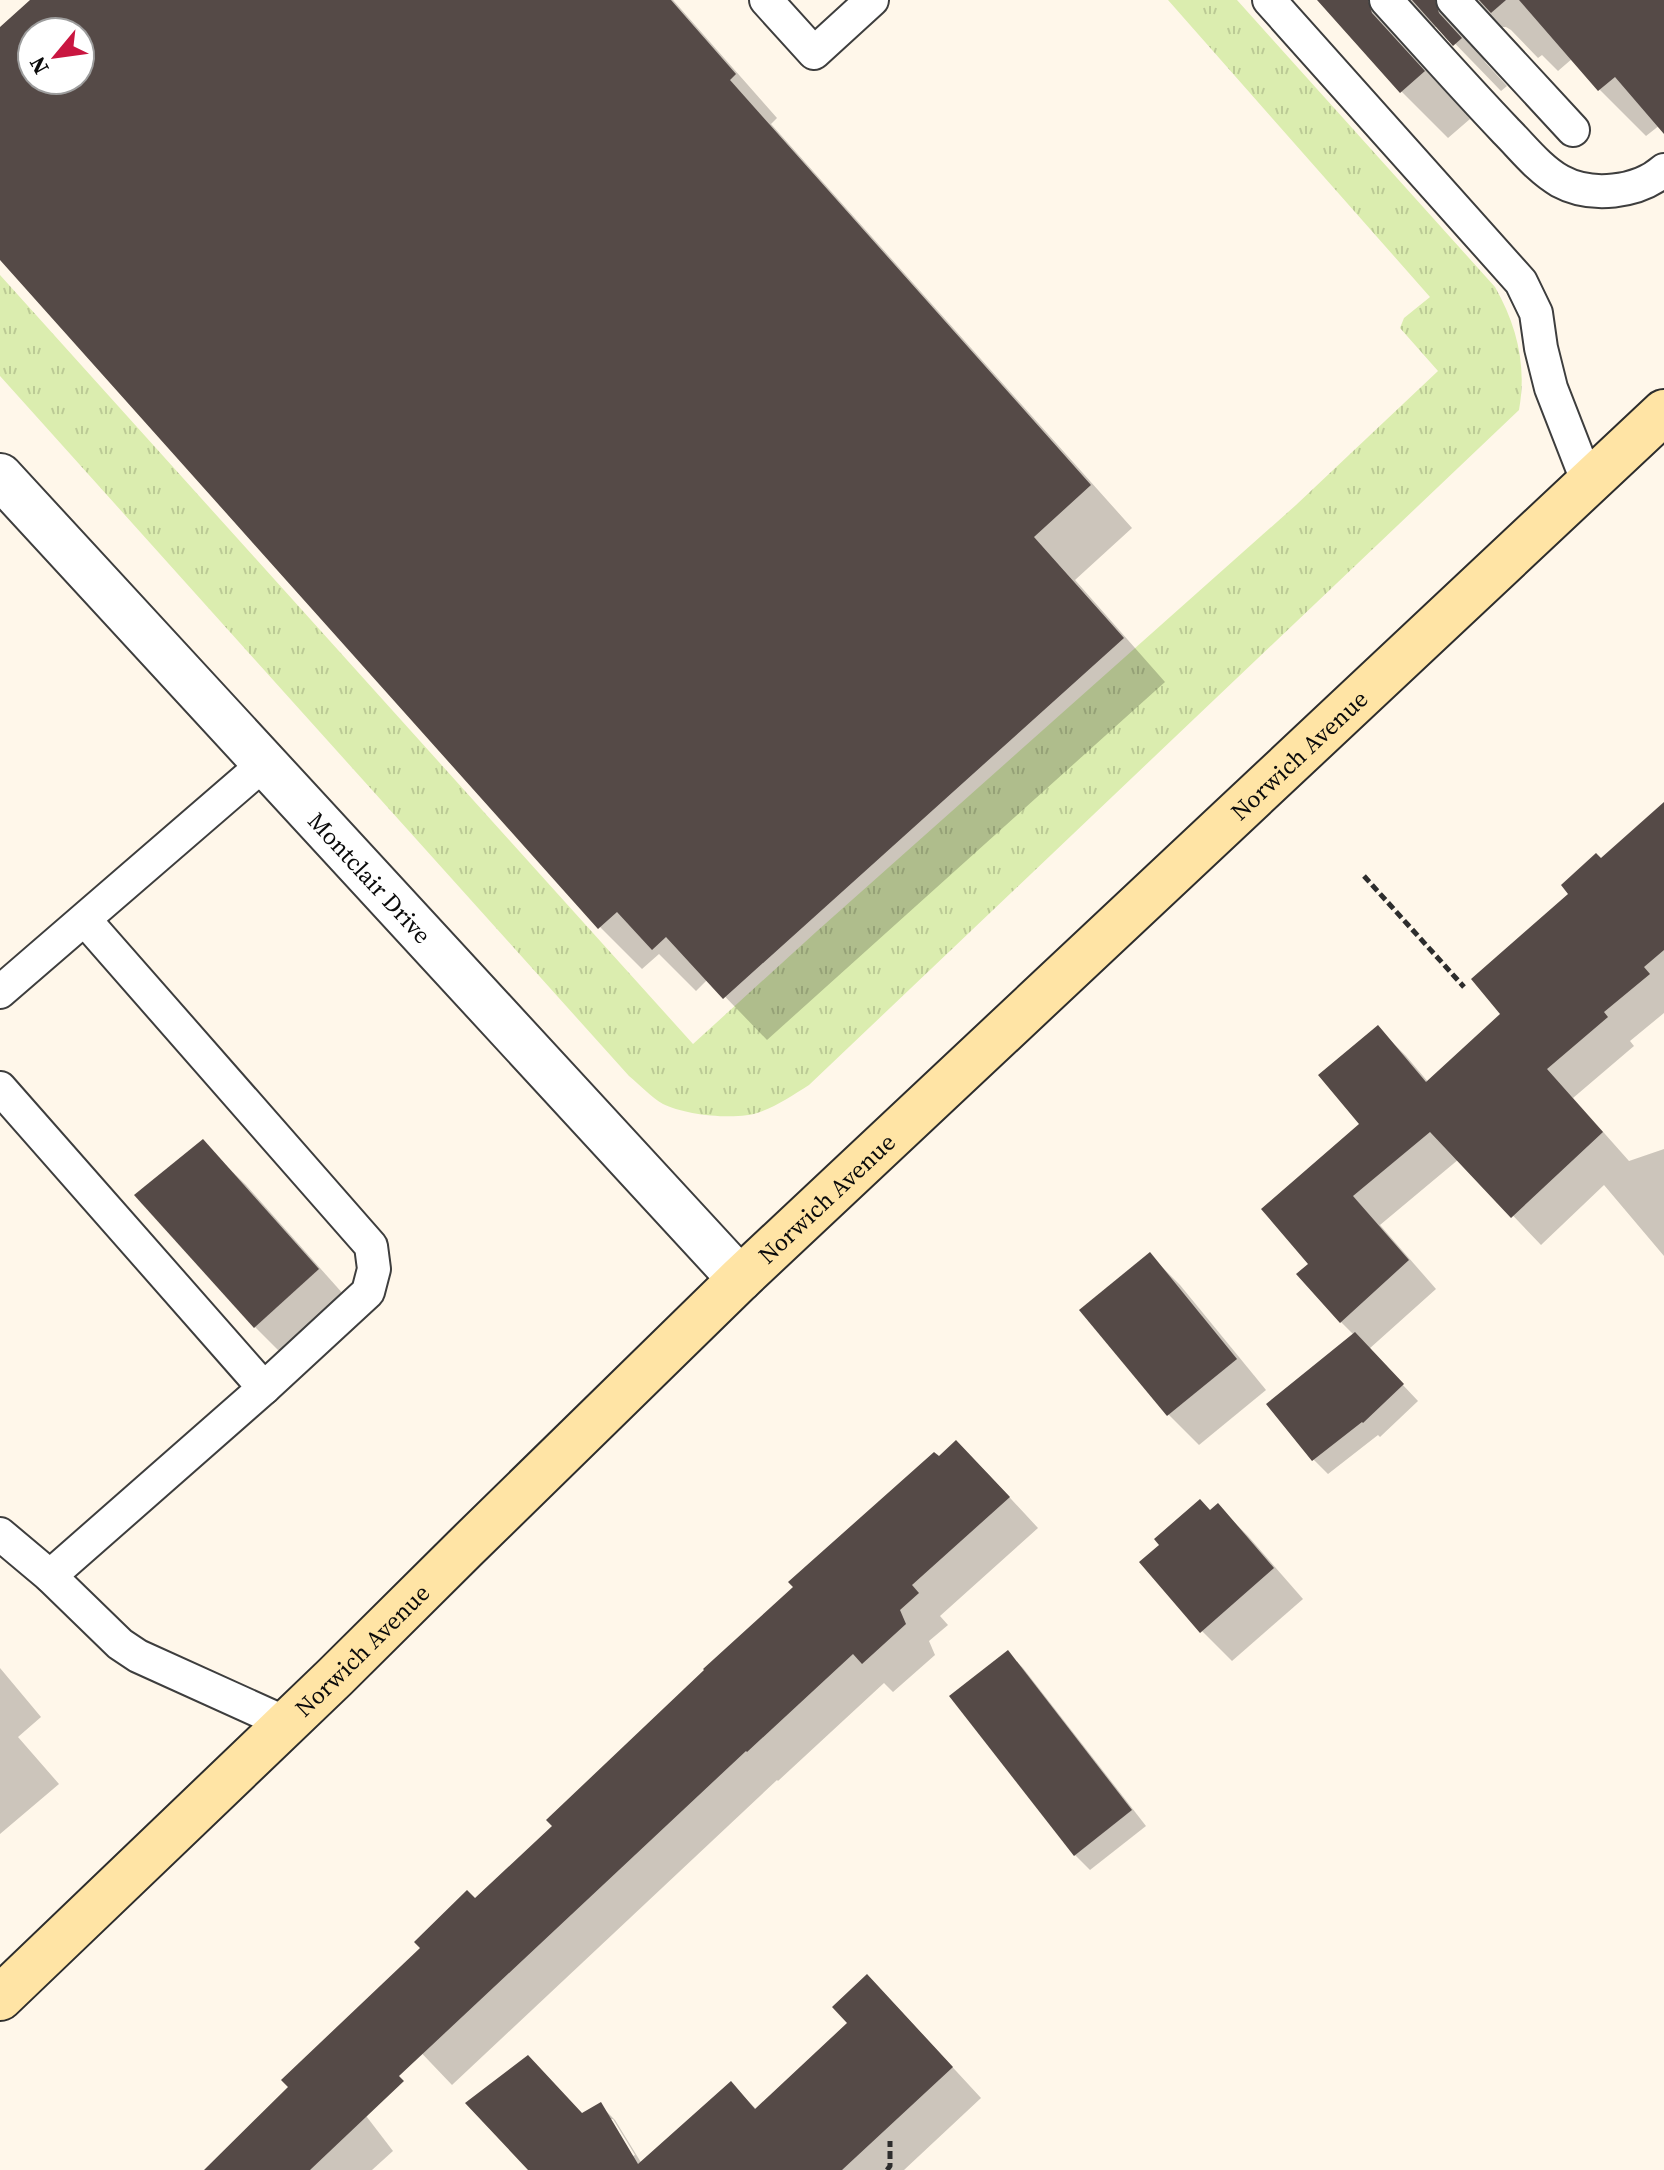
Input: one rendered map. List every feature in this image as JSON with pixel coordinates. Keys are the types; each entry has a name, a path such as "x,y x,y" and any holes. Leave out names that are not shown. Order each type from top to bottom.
{"main road":[{"name":"Norwich Avenue","path":"0,1998 740,1279 1664,412"}],"street":[{"name":"Montclair Drive","path":"0,476 740,1279"}],"lane":[{"path":"766,0 814,53 872,0"},
{"path":"1269,0 1521,282 1536,313 1551,388 1588,483"},
{"path":"1386,0 1476,100 1536,162 1560,181 1607,192 1634,186 1664,170"},
{"path":"1453,0 1573,130"},
{"path":"0,992 265,763"},
{"path":"50,1576 368,1292 374,1269 371,1246 85,920"},
{"path":"0,1088 264,1388"},
{"path":"0,1534 50,1576 120,1644 138,1656 286,1723"}],"path":[{"path":"1364,876 1464,987"},
{"path":"887,2170 890,2166 890,2141"}],"green space":[{"path":"1168,0 1237,0 1495,287 1509,316 1521,362 1519,410 809,1085 760,1112 711,1116 672,1108 629,1076 0,376 0,275 693,1044 1296,505 1438,371 1400,328 1404,318 1430,297"}],"building":[{"path":"30,0 671,0 736,74 730,80 1091,485 1034,537 1124,638 723,999 666,937 652,950 617,912 598,929 0,260 0,27"},
{"path":"1317,0 1368,0 1372,13 1425,71 1400,93"},
{"path":"1412,0 1435,0 1439,13 1462,38 1453,46"},
{"path":"1479,0 1506,0 1491,13"},
{"path":"1519,0 1664,0 1664,134 1615,77 1598,91"},
{"path":"1664,802 1664,950 1644,967 1650,974 1604,1012 1608,1017 1547,1069 1603,1132 1511,1218 1430,1132 1353,1196 1409,1260 1340,1323 1296,1274 1308,1264 1261,1209 1359,1124 1318,1075 1378,1025 1426,1082 1500,1014 1471,979 1568,894 1561,885 1596,853 1601,858"},
{"path":"203,1139 319,1269 254,1328 134,1195"},
{"path":"1150,1252 1237,1359 1167,1416 1079,1310"},
{"path":"1355,1332 1404,1384 1363,1423 1312,1461 1266,1404"},
{"path":"956,1440 1010,1497 912,1585 919,1593 900,1610 906,1624 862,1664 853,1654 746,1751 399,2076 404,2081 310,2170 204,2170 288,2087 281,2080 420,1948 414,1942 467,1890 475,1898 552,1826 546,1820 793,1587 788,1582 934,1452 939,1456"},
{"path":"1200,1499 1210,1510 1218,1503 1274,1568 1200,1633 1139,1562 1159,1545 1154,1539"},
{"path":"1008,1650 1132,1810 1074,1856 949,1696"},
{"path":"867,1974 953,2067 842,2170 528,2170 465,2103 528,2055 582,2113 601,2102 638,2164 731,2081 755,2109 847,2023 832,2007"}]}
